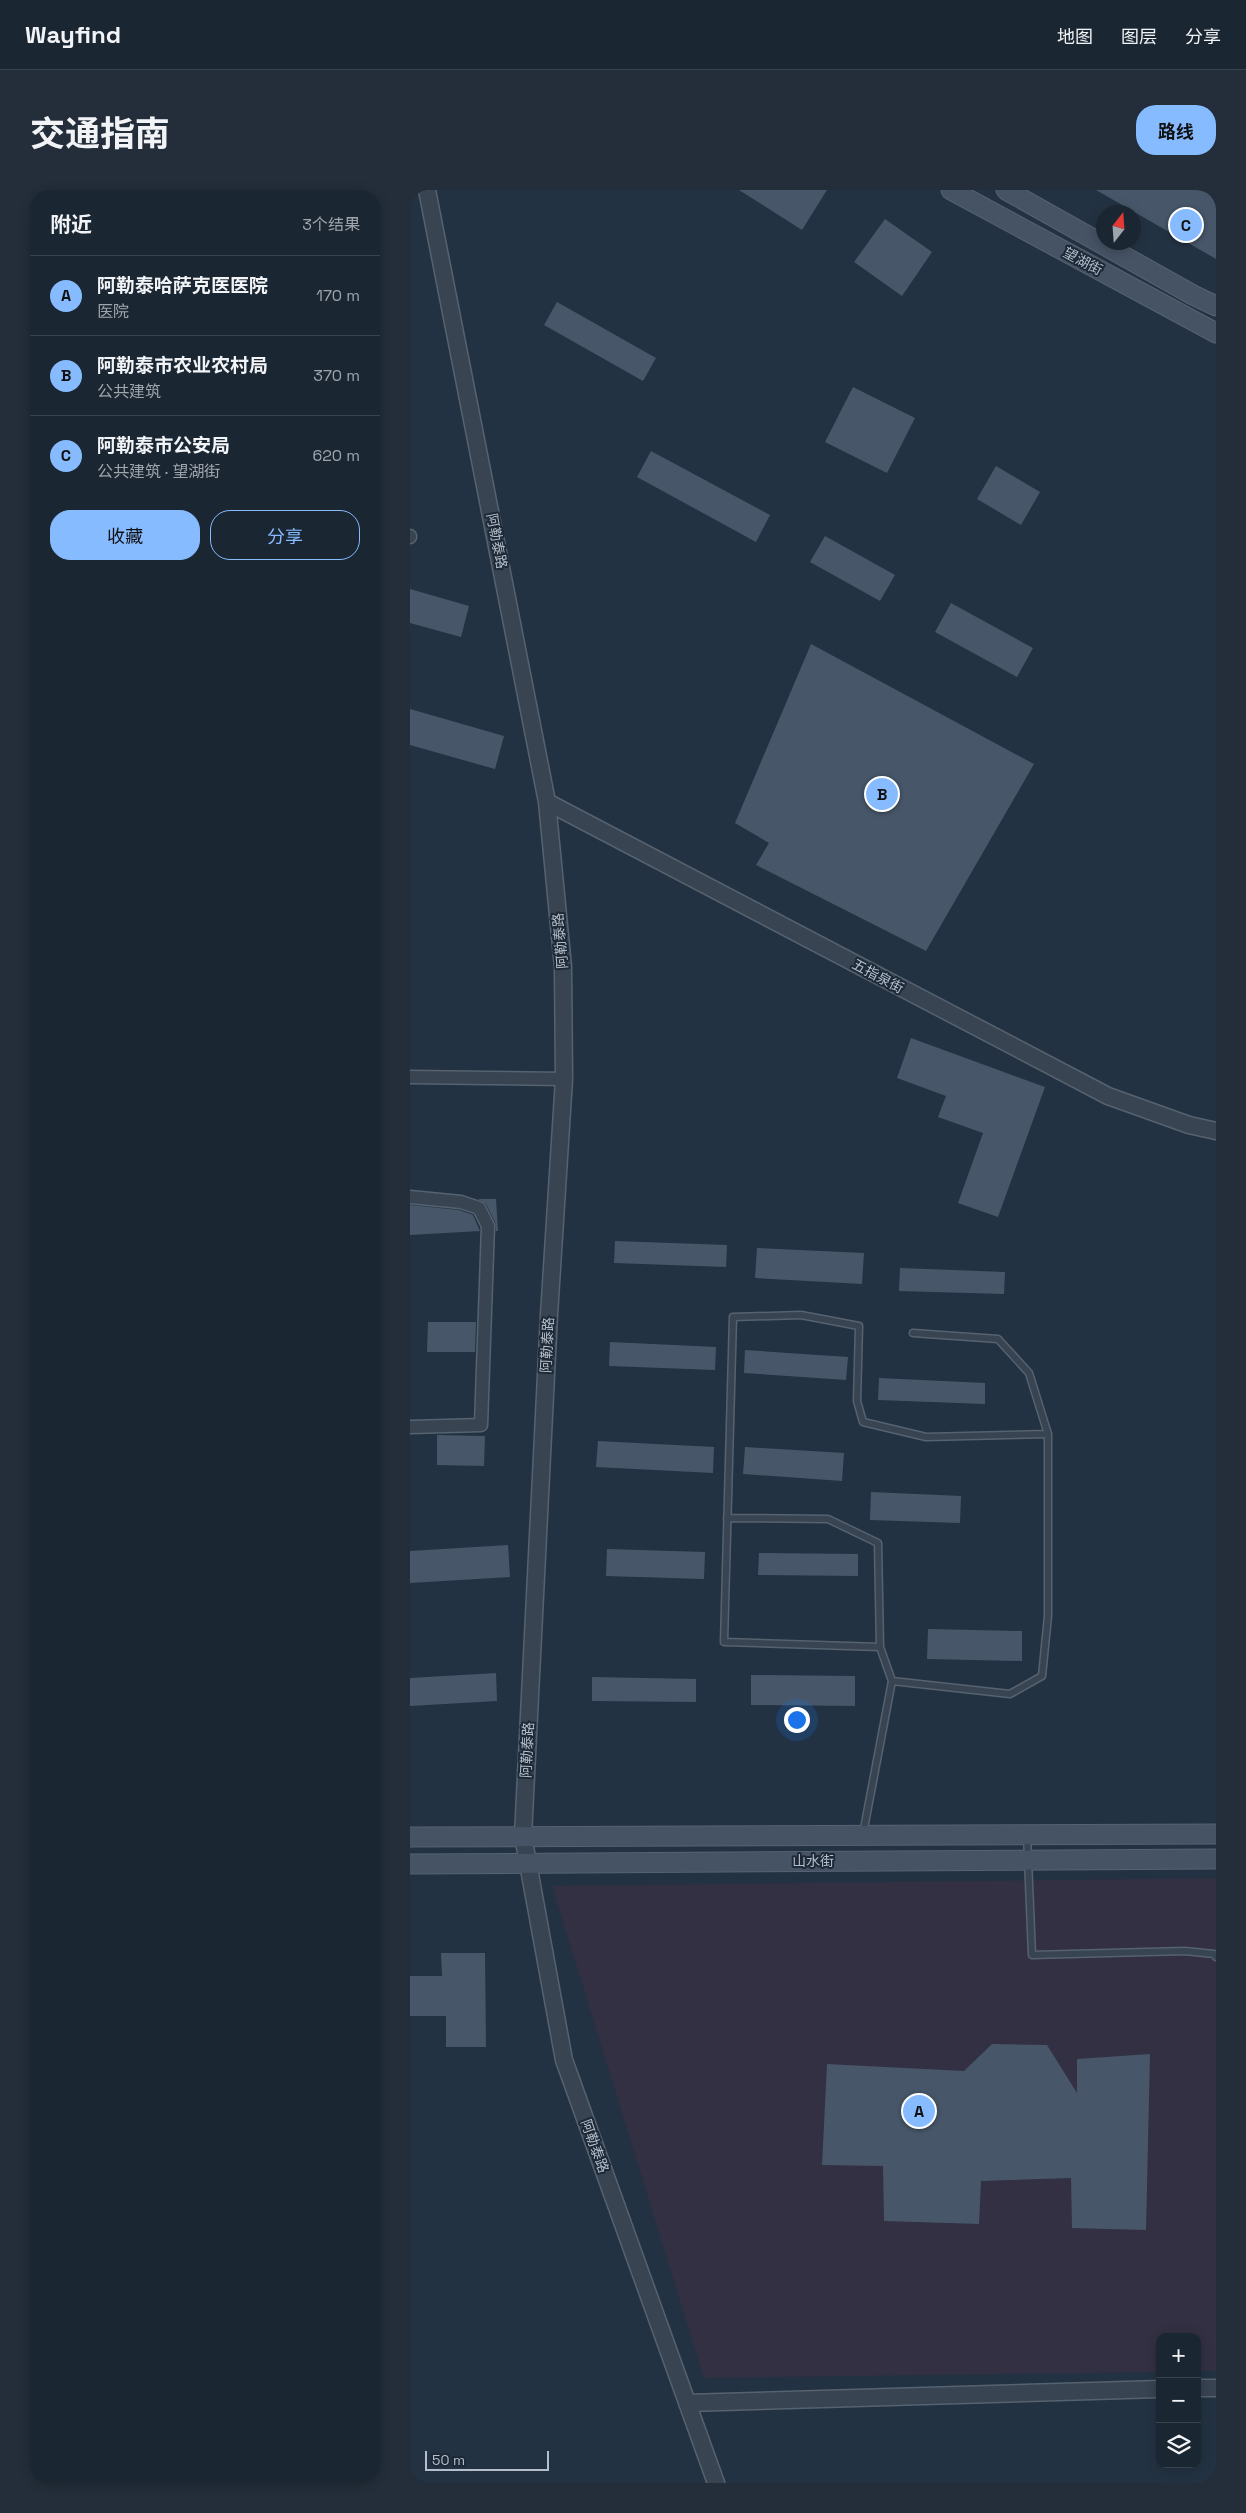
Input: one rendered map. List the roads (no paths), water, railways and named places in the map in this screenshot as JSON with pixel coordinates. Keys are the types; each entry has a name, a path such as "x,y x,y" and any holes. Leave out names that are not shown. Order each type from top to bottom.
{"main road":[{"name":"望湖街","path":"951,190 1216,333"},
{"name":"望湖街","path":"1006,190 1216,306"},
{"name":"山水街","path":"410,1837 1216,1834"},
{"name":"山水街","path":"410,1864 1216,1858"}],"street":[{"name":"阿勒泰路","path":"427,190 547,802 563,966 564,1079 549,1315 523,1836 564,2060 716,2483"},
{"name":"五指泉街","path":"547,802 1108,1096 1189,1125 1216,1131"},
{"path":"410,1077 564,1079"},
{"path":"410,1197 461,1202 479,1208 488,1226 481,1425 410,1427"},
{"path":"1201,2388 1216,2388"},
{"path":"687,2403 1156,2390"}],"lane":[{"path":"880,1647 724,1642 732,1317 801,1315 859,1326 857,1401 863,1422 926,1437 1048,1434"},
{"path":"892,1681 1010,1694 1042,1676 1048,1616 1048,1434 1029,1373 998,1339 913,1333"},
{"path":"727,1518 828,1519 878,1542 880,1647 892,1681 863,1834"},
{"path":"1027,1834 1032,1954 1185,1951 1214,1954 1216,1958"}],"place":[{"name":"阿勒泰市公安局","path":"1186,225"},
{"name":"阿勒泰市农业农村局","path":"882,794"},
{"name":"阿勒泰哈萨克医医院","path":"919,2111"}]}
